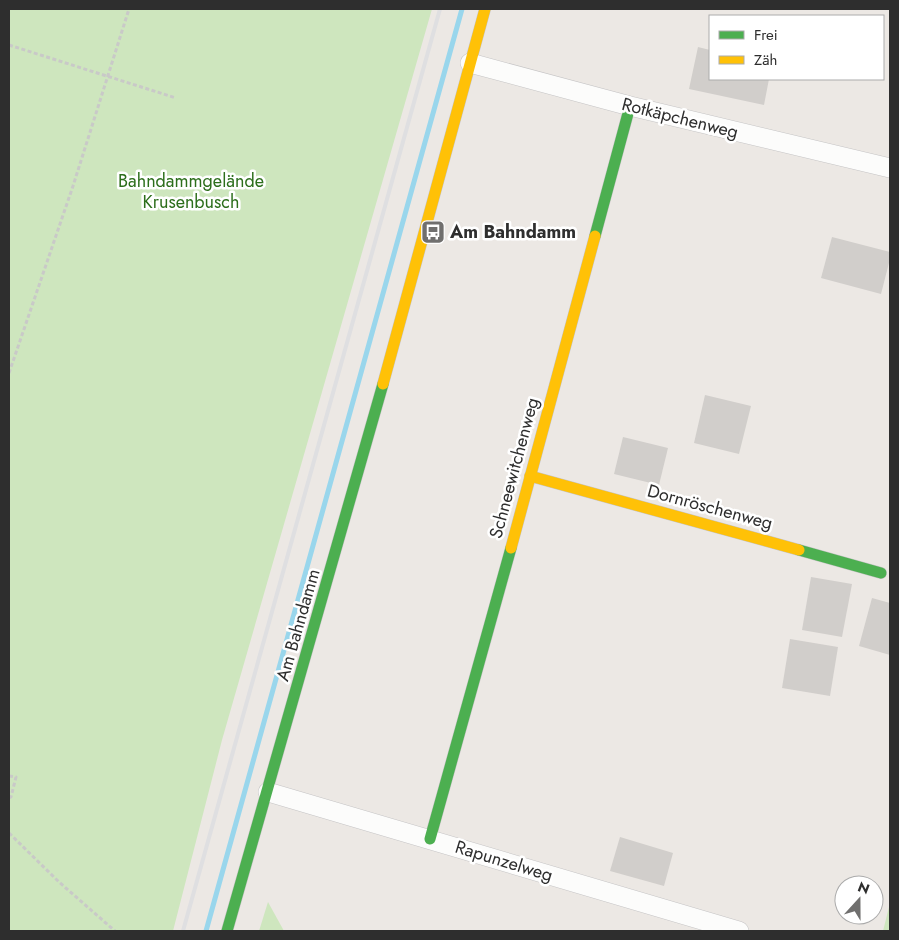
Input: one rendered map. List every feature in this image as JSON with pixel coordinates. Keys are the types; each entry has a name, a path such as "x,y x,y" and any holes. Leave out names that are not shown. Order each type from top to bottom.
{"street":[{"name":"Am Bahndamm","path":"227,931 364,456 485,9"},
{"name":"Rotkäpchenweg","path":"470,63 630,106 890,168"},
{"name":"Schneewitchenweg","path":"430,839 492,618 630,106"},
{"name":"Dornröschenweg","path":"530,476 881,573"},
{"name":"Rapunzelweg","path":"268,792 739,931"}],"path":[{"path":"9,373 74,186 129,9"},
{"path":"9,46 108,75 176,98"},
{"path":"9,776 16,777 9,798"},
{"path":"9,833 59,882 115,931"}],"green space":[{"name":"Bahndammgelände Krusenbusch","path":"9,9 432,9 222,740 173,931 9,931"},
{"path":"268,902 284,931 259,931"},
{"path":"890,903 890,931 883,931"}],"building":[{"path":"698,47 709,50 709,80 769,80 764,105 689,89"},
{"path":"832,237 890,252 881,294 821,278"},
{"path":"705,395 751,406 739,454 694,443"},
{"path":"623,437 668,448 659,485 614,474"},
{"path":"811,577 852,584 842,637 802,630"},
{"path":"872,598 890,603 890,655 859,646"},
{"path":"790,639 838,647 830,696 782,688"},
{"path":"620,837 673,853 664,886 610,871"}],"waterway":[{"path":"206,931 462,9"}],"railway":[{"path":"183,931 440,9"}],"traffic: fast":[{"path":"595,236 630,106"},
{"path":"227,931 383,384"},
{"path":"430,839 511,548"},
{"path":"799,550 881,573"}],"traffic: slow":[{"path":"383,384 485,9"},
{"path":"511,548 595,236"},
{"path":"530,476 799,550"}],"place":[{"name":"Am Bahndamm","path":"433,232"}]}
